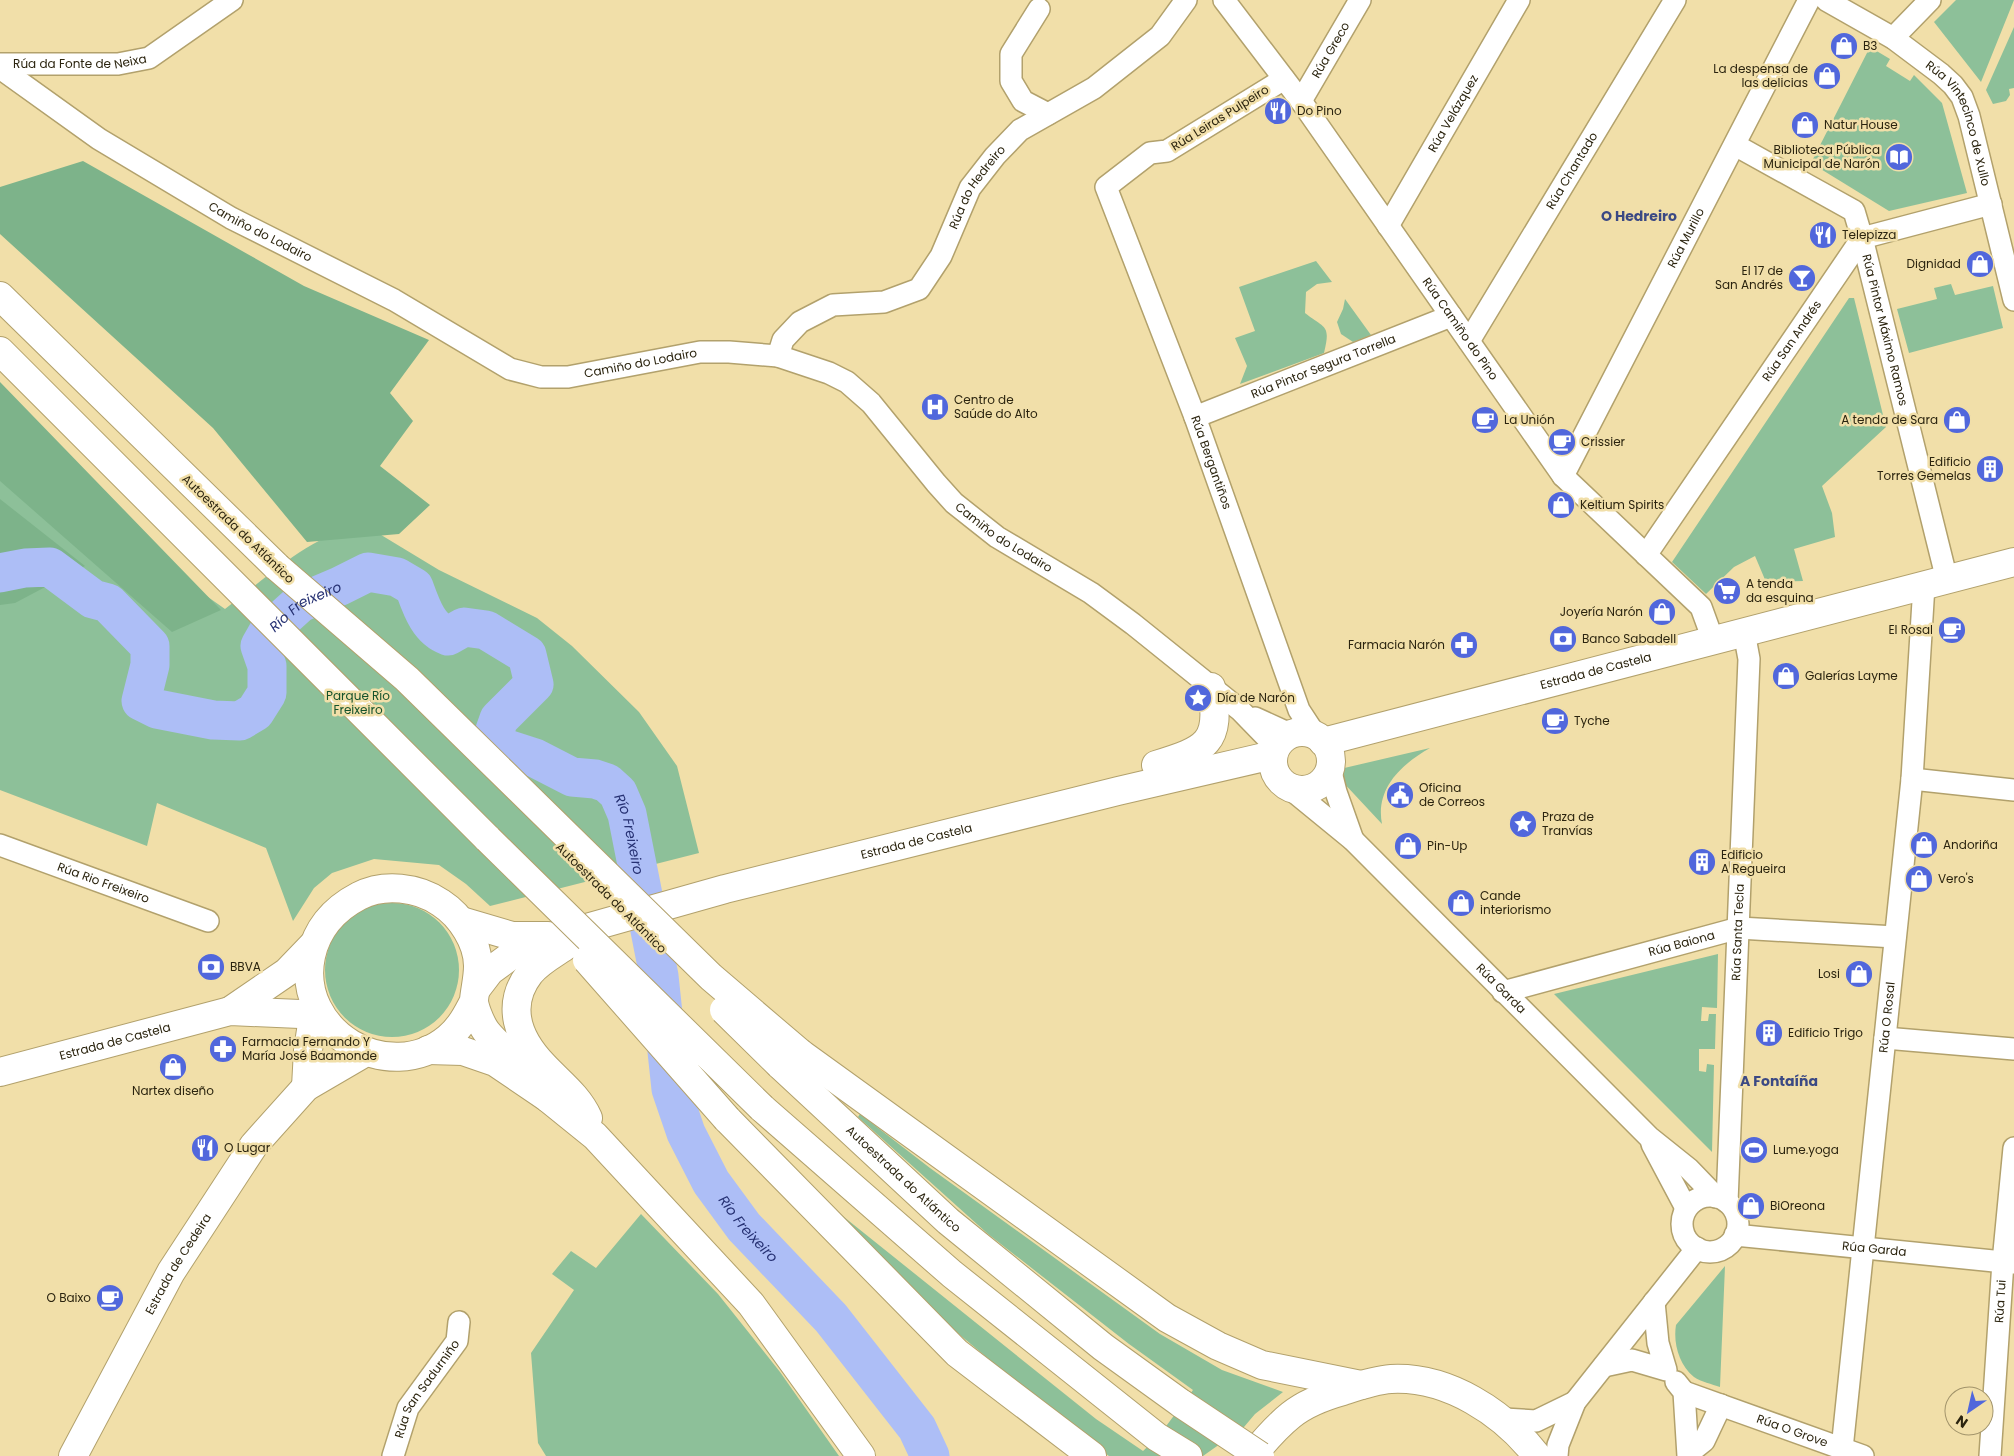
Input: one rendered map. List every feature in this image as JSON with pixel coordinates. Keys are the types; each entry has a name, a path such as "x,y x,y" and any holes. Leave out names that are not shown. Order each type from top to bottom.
{"main road":[{"name":"Autoestrada do Atlántico","path":"0,296 277,567 790,1059 948,1221 1103,1347 1182,1404 1260,1456"},
{"path":"0,351 488,839 762,1108 952,1274 1158,1437 1188,1456"},
{"name":"Estrada de Castela","path":"562,935 724,889 1118,790 1302,747 2014,562"},
{"path":"1118,790 1131,773 1190,754 1200,748 1212,733 1214,724 1215,705 1211,687"},
{"path":"1302,747 1327,776 1314,788 1305,790 1287,786 1275,772 1302,747"},
{"path":"488,839 579,950 727,1119 957,1353 1092,1456"},
{"path":"548,1098 484,1030 475,994 476,956 473,941 461,921 442,903 418,891 392,888 367,892 344,904 325,922 313,945 309,965 310,985 319,1017 345,1042 366,1052 391,1057 411,1056 428,1050 453,1033 463,1021 475,994 490,971 509,957 562,935"},
{"path":"461,921 512,936 562,935"},
{"path":"592,928 544,960 530,972 521,987 517,1020 520,1035 530,1050 576,1097 595,1136"},
{"path":"230,1011 287,972 313,945"},
{"name":"Estrada de Castela","path":"0,1072 230,1011"},
{"path":"230,1011 300,1014 319,1017"},
{"path":"262,1012 282,1022 308,1050"},
{"path":"306,1087 308,1050 319,1017"},
{"path":"428,1050 463,1051 495,1062 548,1098 595,1136 751,1304 861,1456"},
{"name":"Estrada de Cedeira","path":"73,1456 171,1272 254,1145 306,1087 366,1052"},
{"path":"790,1059 1167,1318 1218,1346 1262,1365 1361,1385"},
{"path":"1252,1456 1267,1437 1292,1414 1322,1397 1361,1385 1392,1379 1431,1384 1471,1399 1504,1419 1537,1456"}],"street":[{"name":"Rúa da Fonte de Neixa","path":"0,64 118,64 149,58 232,0"},
{"name":"Rúa do Hedreiro","path":"778,356 783,340 800,322 833,305 884,302 919,289 941,256 970,188 995,156 1020,130 1094,88 1160,36 1186,0"},
{"name":"Rúa Camiño do Pino","path":"1224,0 1301,101 1563,476 1700,607 1712,640"},
{"name":"Rúa Greco","path":"1301,101 1360,0"},
{"name":"Rúa Velázquez","path":"1388,226 1518,0"},
{"name":"Rúa Chantado","path":"1469,341 1675,0"},
{"name":"Rúa Murillo","path":"1563,476 1809,0"},
{"name":"Rúa Vintecinco de Xullo","path":"1826,0 1893,38 1941,74 1962,97 1969,116 2014,300"},
{"path":"1893,38 1930,0"},
{"path":"1038,9 1011,54 1011,81 1023,101 1048,114"},
{"name":"Camiño do Lodairo","path":"0,68 99,139 230,218 394,300 510,369 526,374 554,378 700,352 730,352 778,356 829,373 853,387 871,403 940,488 983,527 1035,562 1098,598 1240,710 1302,747"},
{"name":"Rúa Leiras Pulpeiro","path":"1106,187 1150,153 1166,151 1284,79"},
{"name":"Rúa Pintor Máximo Ramos","path":"1736,144 1854,211 1862,238 1936,583"},
{"name":"Rúa Bergantiños","path":"1106,187 1194,417 1298,710 1302,747"},
{"path":"1862,238 1990,204"},
{"name":"Rúa San Andrés","path":"1646,555 1862,238"},
{"name":"Rúa Pintor Segura Torrella","path":"1194,417 1451,316"},
{"name":"Rúa O Rosal","path":"1842,1449 1912,779 1936,583"},
{"name":"Rúa Santa Tecla","path":"1722,1199 1738,928 1749,659 1744,632"},
{"name":"Rúa Garda","path":"1302,747 1339,802 1353,840"},
{"path":"1912,779 2014,790"},
{"name":"Rúa Garda","path":"1287,786 1353,840 1648,1137 1689,1169 1722,1199"},
{"name":"Rúa Rio Freixeiro","path":"0,845 208,921"},
{"name":"Rúa Baiona","path":"1503,992 1738,928 1895,937"},
{"path":"1885,1038 2014,1049"},
{"name":"Rúa Garda","path":"1648,1137 1686,1208"},
{"name":"Rúa Tui","path":"1990,1456 2009,1263 2014,1148"},
{"path":"1700,1198 1722,1199 1737,1217 1735,1235 1730,1243 1714,1251 1697,1248 1689,1243 1682,1226 1686,1208 1700,1198"},
{"name":"Rúa Garda","path":"1735,1235 2009,1263"},
{"path":"1557,1456 1558,1445 1575,1402 1697,1248"},
{"path":"1632,1360 1634,1339 1654,1302"},
{"path":"1654,1302 1658,1343 1666,1370 1684,1392 1688,1454"},
{"name":"Rúa San Sadurniño","path":"393,1456 408,1408 457,1341 459,1322"},
{"path":"1604,1366 1632,1360 1666,1370"},
{"name":"Rúa O Grove","path":"1684,1392 1862,1456"},
{"path":"1504,1419 1536,1421 1575,1402"},
{"path":"1688,1454 1704,1440 1721,1405"}],"green space":[{"path":"1956,0 2014,0 1981,82 1934,22"},
{"path":"2014,27 2014,88 2009,89 2010,95 2006,101 1993,104 1986,90"},
{"path":"1870,47 1890,59 1886,66 1910,81 1914,75 1942,103 1967,193 1889,211 1811,163"},
{"path":"83,161 304,286 429,340 390,393 413,421 380,466 430,505 399,534 307,542 213,428 0,234 0,187"},
{"path":"1316,261 1332,282 1317,284 1306,292 1305,313 1325,328 1327,337 1324,353 1240,384 1247,366 1235,338 1255,331 1239,287"},
{"path":"1951,284 1955,295 1993,286 2003,328 1909,353 1897,309 1937,299 1934,288"},
{"path":"1849,298 1854,298 1886,427 1822,486 1832,513 1835,537 1794,549 1803,581 1766,582 1755,556 1734,567 1706,594 1672,562"},
{"path":"1345,299 1371,335 1353,342 1341,334 1337,322"},
{"path":"0,382 221,610 172,632 0,481"},
{"name":"Parque Río Freixeiro","path":"0,397 178,576 225,609 273,571 308,547 344,529 363,524 439,570 537,618 572,646 639,712 677,766 699,853 490,906 466,884 439,865 374,859 332,873 314,888 293,921 266,848 157,803 147,846 0,790"},
{"path":"0,499 85,566 15,603 0,605"},
{"path":"1430,748 1410,762 1393,778 1383,799 1381,811 1382,824 1340,779 1340,769"},
{"path":"392,903 418,908 429,914 439,923 448,933 454,944 459,970 454,996 448,1007 439,1017 429,1026 418,1032 392,1037 366,1032 355,1026 345,1017 336,1007 330,996 325,970 330,944 336,933 345,923 355,914 366,908"},
{"path":"1718,954 1717,1008 1702,1007 1701,1021 1708,1021 1709,1014 1716,1014 1715,1049 1699,1049 1699,1071 1706,1072 1707,1064 1714,1065 1712,1152 1554,994"},
{"path":"860,1114 930,1168 1160,1334 1222,1370 1283,1392 1255,1414 1244,1427 1203,1456 1109,1456 1081,1436 954,1330 839,1213 1096,1419 1143,1451 1158,1437 1193,1390 1129,1344 988,1234 858,1117"},
{"path":"641,1214 718,1294 780,1372 839,1456 546,1456 538,1443 531,1353 574,1290 552,1274 571,1251 596,1268"},
{"path":"1725,1266 1720,1387 1694,1377 1684,1366 1676,1346 1675,1332 1676,1325"}],"waterway":[{"name":"Río Freixeiro","path":"0,573 25,568 50,567 93,599 108,603 150,646 150,665 141,701 157,709 213,720 240,721 255,712 267,693 267,666 260,646 268,632 300,603 368,572 397,577 414,587 426,616 441,633 448,636 464,627 486,630 527,655 534,684 499,719 493,736 504,748 535,758 572,777 595,779 607,783 618,793 627,814 659,976 671,1089 686,1133 711,1182 744,1227 831,1318 917,1428 930,1456"}],"place":[{"name":"B3","path":"1844,46"},
{"name":"La despensa de las delicias","path":"1827,76"},
{"name":"Do Pino","path":"1278,111"},
{"name":"Natur House","path":"1805,125"},
{"name":"Biblioteca Pública Municipal de Narón","path":"1899,157"},
{"name":"Telepizza","path":"1823,235"},
{"name":"Dignidad","path":"1980,264"},
{"name":"El 17 de San Andrés","path":"1802,278"},
{"name":"Centro de Saúde do Alto","path":"935,407"},
{"name":"La Unión","path":"1485,420"},
{"name":"A tenda de Sara","path":"1957,420"},
{"name":"Crissier","path":"1562,442"},
{"name":"Edificio Torres Gemelas","path":"1990,469"},
{"name":"Keltium Spirits","path":"1561,505"},
{"name":"A tenda da esquina","path":"1727,591"},
{"name":"Joyería Narón","path":"1662,612"},
{"name":"El Rosal","path":"1952,630"},
{"name":"Banco Sabadell","path":"1563,639"},
{"name":"Farmacia Narón","path":"1464,645"},
{"name":"Galerías Layme","path":"1786,676"},
{"name":"Día de Narón","path":"1198,698"},
{"name":"Tyche","path":"1555,721"},
{"name":"Oficina de Correos","path":"1400,795"},
{"name":"Praza de Tranvías","path":"1523,824"},
{"name":"Andoriña","path":"1924,845"},
{"name":"Pin-Up","path":"1408,846"},
{"name":"Edificio A Regueira","path":"1702,862"},
{"name":"Vero's","path":"1919,879"},
{"name":"Cande interiorismo","path":"1461,903"},
{"name":"BBVA","path":"211,967"},
{"name":"Losi","path":"1859,974"},
{"name":"Edificio Trigo","path":"1769,1033"},
{"name":"Farmacia Fernando Y María José Baamonde","path":"223,1049"},
{"name":"Nartex diseño","path":"173,1067"},
{"name":"O Lugar","path":"205,1148"},
{"name":"Lume.yoga","path":"1754,1150"},
{"name":"BiOreona","path":"1751,1206"},
{"name":"O Baixo","path":"110,1298"}],"district":[{"name":"O Hedreiro","path":"1639,216"},
{"name":"A Fontaíña","path":"1779,1081"}]}
